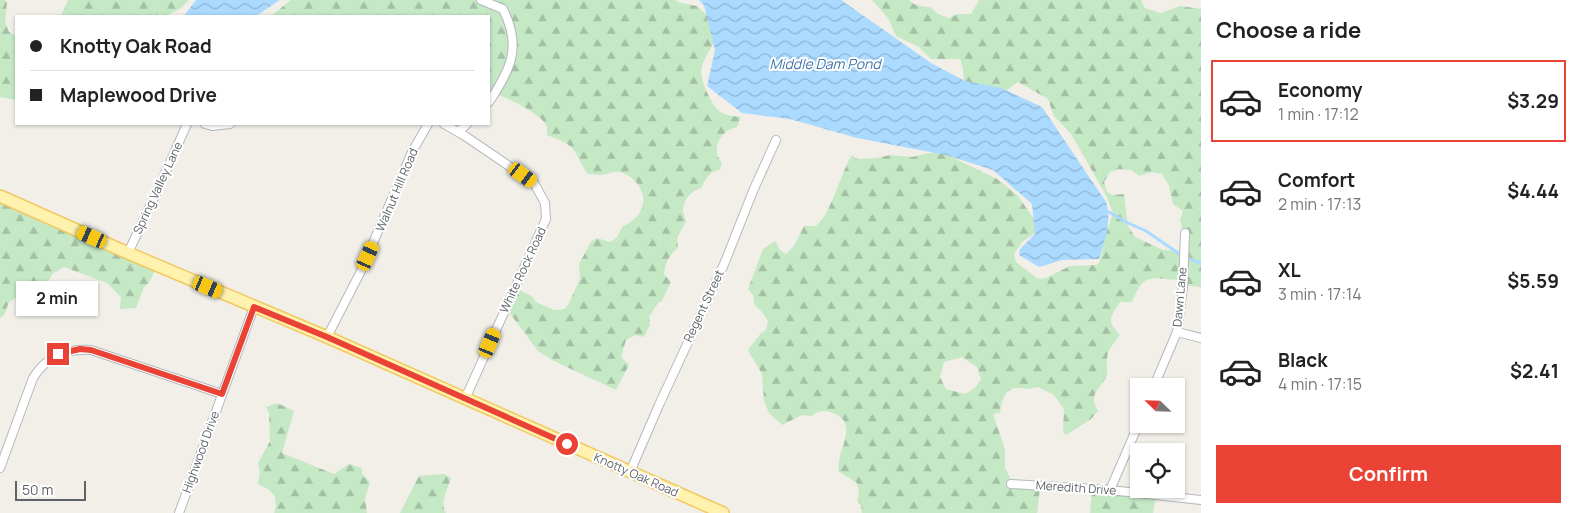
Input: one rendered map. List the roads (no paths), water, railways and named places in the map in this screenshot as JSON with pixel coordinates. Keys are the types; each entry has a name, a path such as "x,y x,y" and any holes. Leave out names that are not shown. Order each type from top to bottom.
{"main road":[{"name":"Knotty Oak Road","path":"0,196 128,253 327,337 723,513"}],"street":[{"path":"481,0 503,9 510,24 513,47 511,64 502,83 490,101"},
{"name":"Spring Valley Lane","path":"128,253 187,125"},
{"path":"208,125 221,125"},
{"name":"Walnut Hill Road","path":"327,337 360,273 412,152 427,125"},
{"name":"White Rock Road","path":"446,125 534,184 545,203 546,219 465,399"},
{"path":"458,132 466,125"},
{"name":"Regent Street","path":"630,472 725,262 753,191 776,140"},
{"name":"Dawn Lane","path":"1157,378 1177,332 1183,287 1185,233"},
{"name":"Highwood Drive","path":"179,513 254,307"},
{"path":"1177,332 1201,338"},
{"path":"0,468 33,378 39,368 58,354 75,350 91,350 222,394"},
{"path":"1110,490 1135,433"},
{"name":"Meredith Drive","path":"1010,484 1110,490 1201,500"}],"water":[{"path":"196,0 280,0 258,15 185,15"},
{"name":"Middle Dam Pond","path":"699,0 841,0 931,63 965,81 1001,88 1042,107 1106,202 1108,224 1099,259 1062,260 1039,267 1019,255 1020,249 1035,234 1032,204 993,170 946,155 857,138 790,119 742,113 707,86 715,50 704,5"}],"waterway":[{"path":"1109,212 1146,231 1184,257 1201,263"}]}
